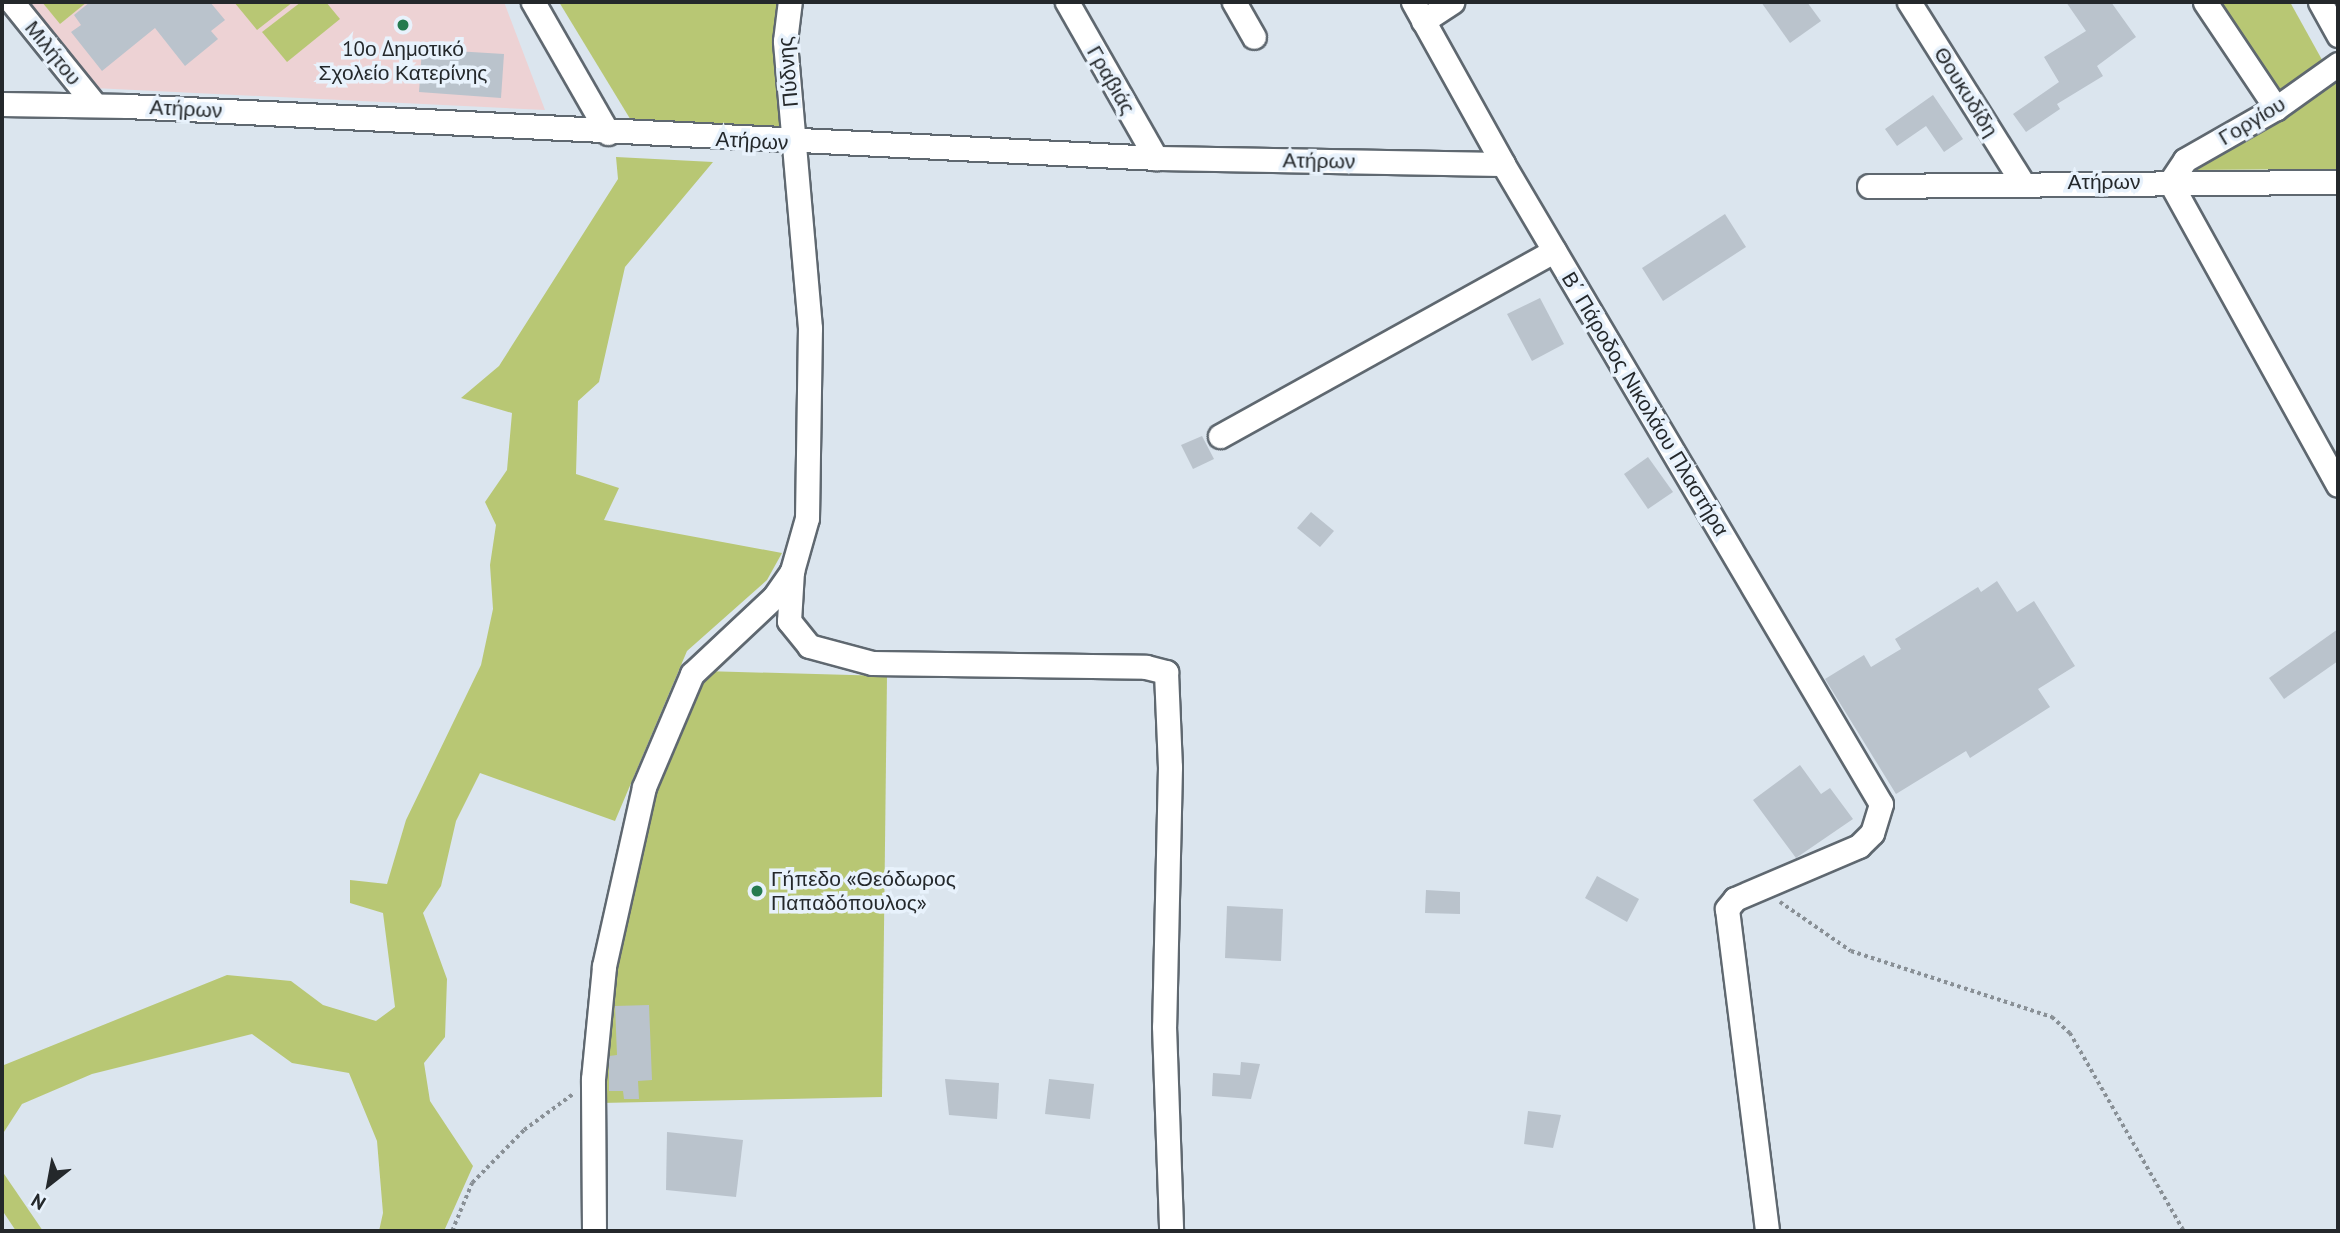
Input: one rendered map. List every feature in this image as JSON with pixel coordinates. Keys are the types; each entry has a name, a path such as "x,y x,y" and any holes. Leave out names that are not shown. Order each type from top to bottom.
{"street":[{"name":"Μιλήτου","path":"12,2 95,105"},
{"path":"533,2 608,133"},
{"name":"Πύδνης","path":"790,2 785,41 810,328 807,518 792,571"},
{"name":"Γραβιάς","path":"1067,2 1156,158"},
{"path":"1234,2 1254,37"},
{"path":"1418,11 1452,2"},
{"name":"Θουκυδίδη","path":"1909,2 2022,182"},
{"path":"2205,2 2276,108"},
{"path":"2320,2 2338,36"},
{"name":"Β΄ Πάροδος Νικολάου Πλαστήρα","path":"1418,11 1503,164 1881,804 1872,833 1859,846 1759,888"},
{"name":"Γοργίου","path":"2170,182 2185,160 2276,108 2338,64"},
{"name":"Ατήρων","path":"2,104 95,105 795,143 1156,158 1503,164"},
{"name":"Ατήρων","path":"1869,186 2022,182 2338,182"},
{"path":"2170,182 2338,485"},
{"path":"1220,436 1554,251"},
{"path":"594,1231 593,1079 604,966 645,787 692,674 774,597 792,571"},
{"path":"792,571 789,621 809,646 859,660 1146,667 1166,672 1170,767 1164,1026 1171,1231"},
{"path":"1759,888 1735,899 1726,921 1767,1231"}],"path":[{"path":"1759,888 1851,951 2053,1017 2070,1033 2184,1231"},
{"path":"452,1231 472,1184 524,1130 593,1079"}],"shaded area":[{"path":"22,2 504,2 545,110 94,88"}],"green space":[{"path":"42,2 87,2 60,24"},
{"path":"234,2 293,2 257,30"},
{"path":"301,2 326,2 340,19 287,62 262,32"},
{"path":"559,2 782,2 788,111 780,131 632,122"},
{"path":"2197,2 2290,2 2326,67 2267,103"},
{"path":"2337,82 2338,169 2191,170"},
{"path":"616,157 713,162 625,267 599,382 578,401 576,474 619,488 604,520 782,553 767,580 687,651 615,821 480,773 456,821 441,886 423,913 447,979 445,1037 424,1063 430,1101 473,1166 444,1231 379,1231 383,1213 377,1141 349,1073 292,1063 252,1034 92,1074 22,1104 2,1135 4,1065 227,975 291,981 323,1005 376,1021 395,1007 383,913 350,903 350,880 387,884 406,820 481,665 493,609 490,565 496,525 485,502 507,470 512,413 461,398 499,366 618,179"},
{"name":"Γήπεδο «Θεόδωρος Παπαδόπουλος»","path":"704,671 887,676 882,1097 601,1103 611,991 649,791"},
{"path":"2,1171 43,1231 16,1231 2,1210"}],"building":[{"path":"90,2 210,2 225,20 211,31 218,39 185,66 155,28 102,71 71,32 81,25 74,15"},
{"path":"1761,2 1807,2 1821,21 1790,43"},
{"path":"2066,2 2111,2 2136,37 2097,66 2103,76 2057,104 2060,109 2026,132 2013,114 2059,82 2044,57 2086,31"},
{"path":"422,49 504,54 501,98 419,92"},
{"path":"1933,95 1963,139 1944,152 1926,126 1897,146 1885,129"},
{"path":"1725,214 1746,247 1663,301 1642,268"},
{"path":"1540,298 1564,344 1532,361 1507,314"},
{"path":"1202,436 1214,459 1193,469 1181,445"},
{"path":"1648,457 1673,492 1648,509 1624,474"},
{"path":"1311,512 1334,531 1320,547 1297,528"},
{"path":"1997,581 2017,612 2034,601 2075,666 2038,689 2050,707 1970,758 1966,751 1896,794 1825,679 1864,655 1871,667 1901,649 1895,639 1978,587 1981,592"},
{"path":"2338,629 2338,661 2284,699 2269,678"},
{"path":"1800,765 1821,794 1830,788 1853,819 1796,858 1753,800"},
{"path":"1597,876 1639,899 1627,922 1585,898"},
{"path":"1426,890 1460,892 1460,914 1425,913"},
{"path":"1227,906 1283,909 1281,961 1225,958"},
{"path":"649,1005 652,1080 638,1081 639,1099 624,1099 623,1091 609,1091 609,1056 617,1055 615,1006"},
{"path":"1241,1062 1260,1064 1251,1099 1212,1096 1213,1073 1240,1075"},
{"path":"945,1079 999,1083 997,1119 949,1115"},
{"path":"1049,1079 1094,1084 1090,1119 1045,1114"},
{"path":"1528,1111 1561,1115 1553,1148 1524,1144"},
{"path":"667,1132 743,1140 736,1197 666,1190"}],"place":[{"name":"10ο Δημοτικό Σχολείο Κατερίνης","path":"403,25"},
{"name":"Γήπεδο «Θεόδωρος Παπαδόπουλος»","path":"757,891"}]}
